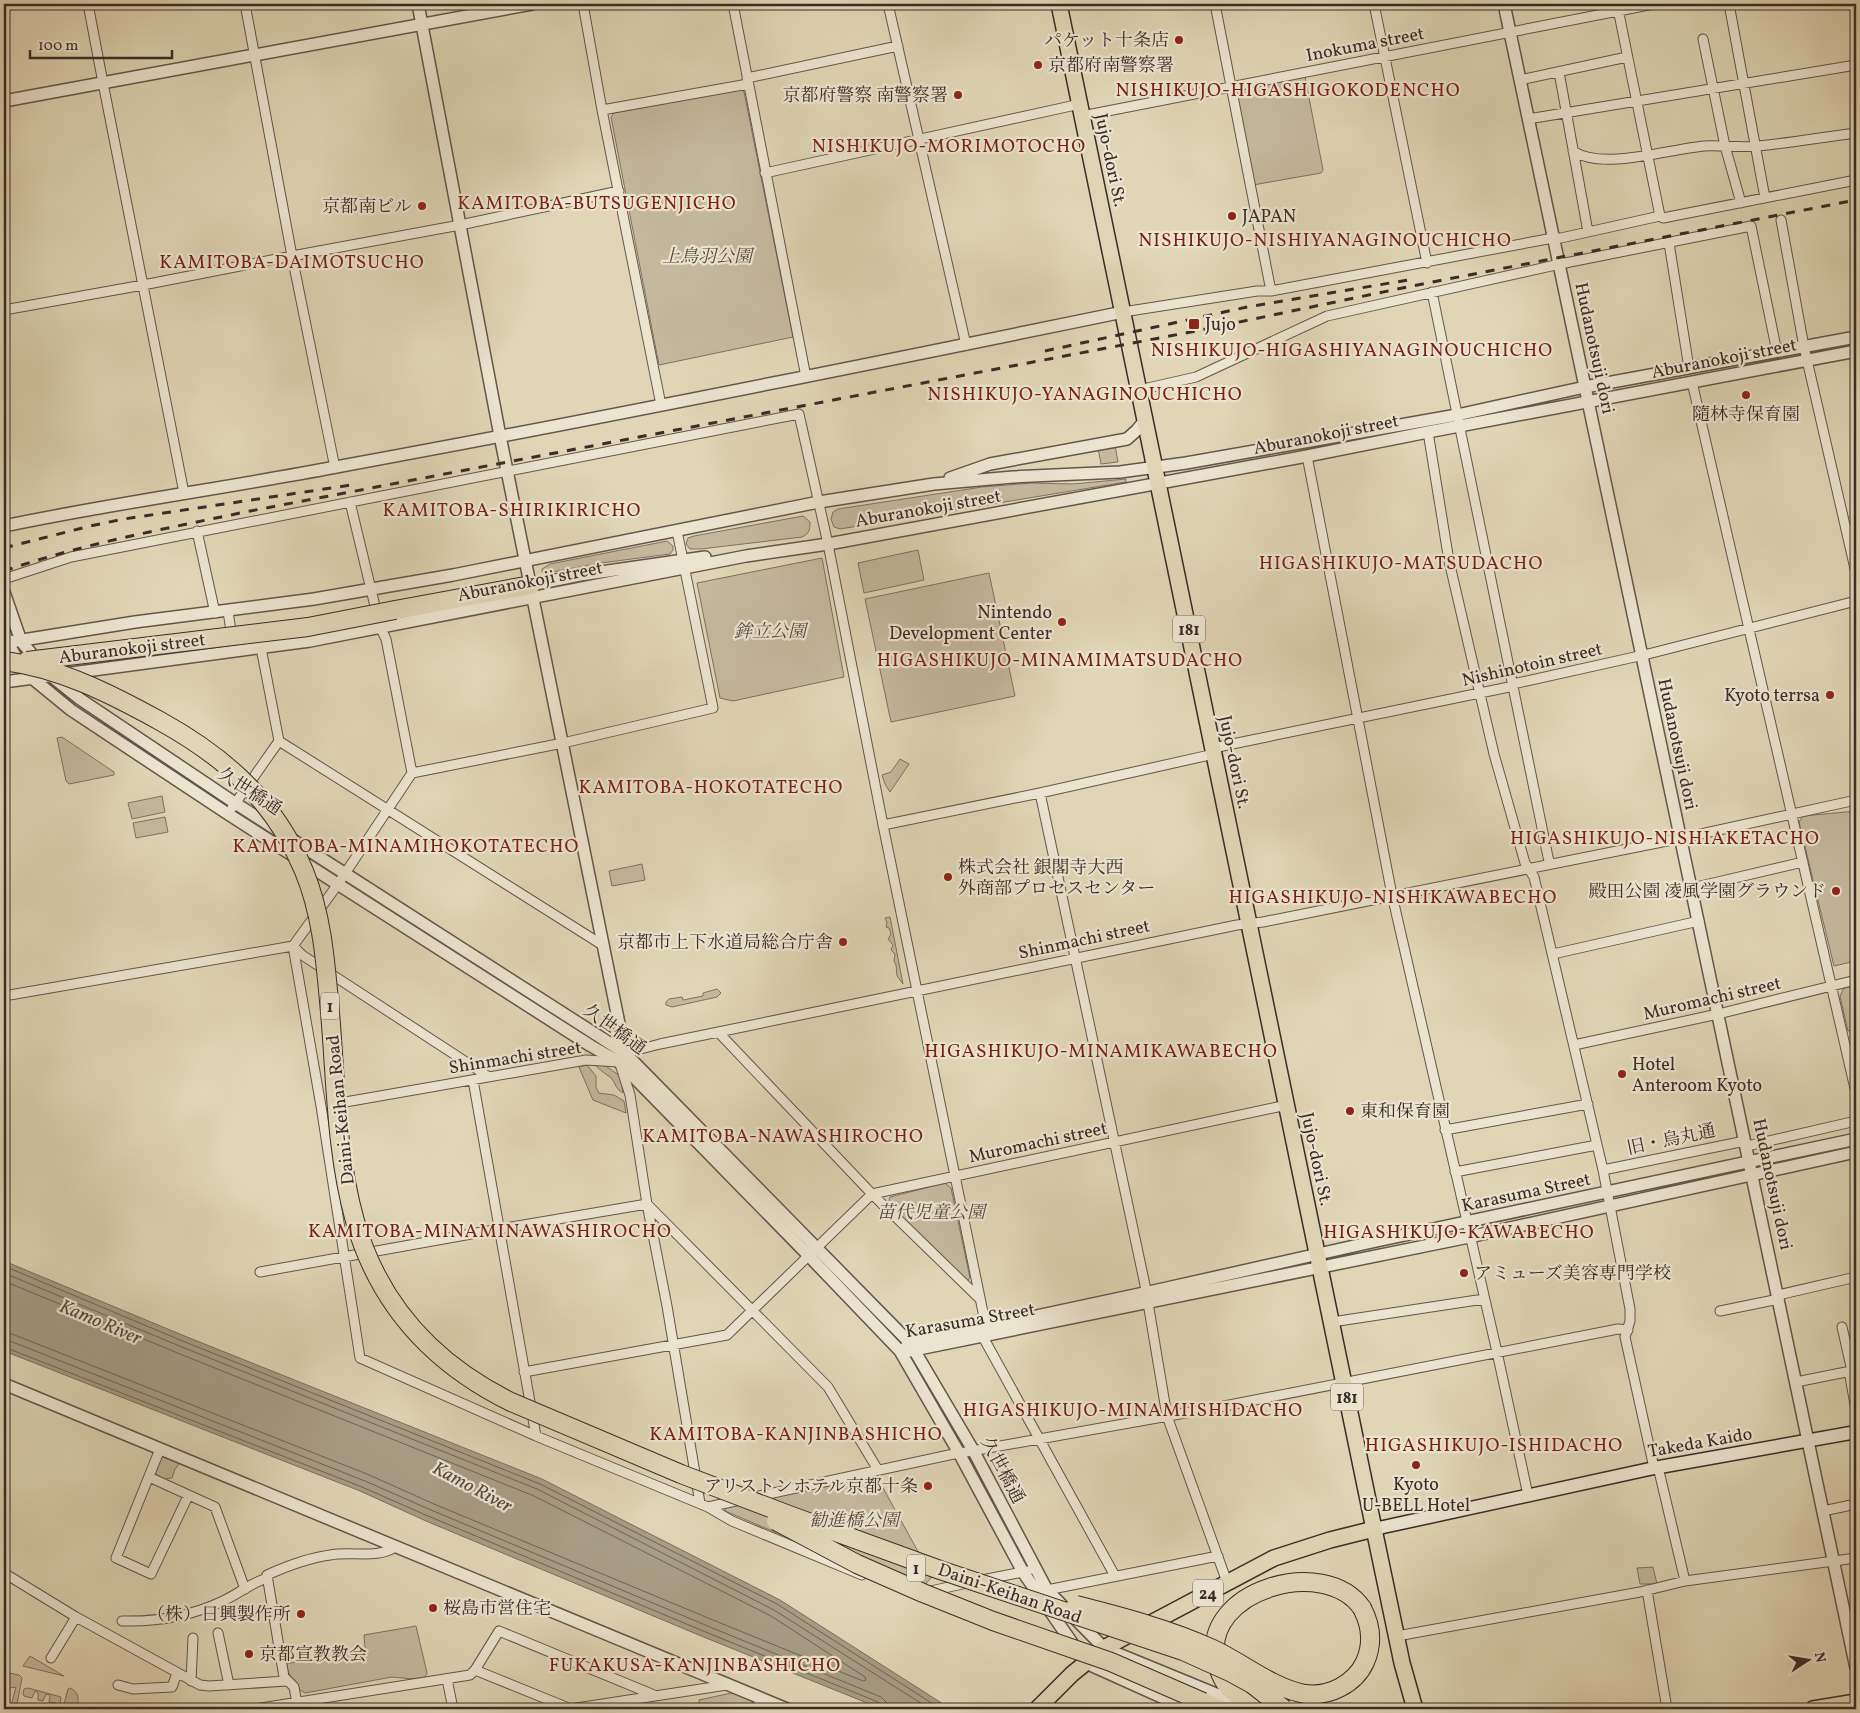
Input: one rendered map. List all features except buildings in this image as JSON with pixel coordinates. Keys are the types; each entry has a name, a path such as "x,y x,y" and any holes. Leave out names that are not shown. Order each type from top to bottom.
{"highway":[{"path":"4,663 308,627 395,610 532,591"},
{"name":"Daini-Keihan Road","path":"4,663 35,667 91,686 136,708 211,752 251,787 281,826 297,856 313,896 320,921 326,964 344,1163 355,1220 364,1247 376,1273 407,1321 446,1362 489,1391 620,1454 745,1506 990,1595 1180,1659 1226,1679 1271,1709"},
{"name":"Daini-Keihan Road","path":"561,1424 731,1493 940,1570 1207,1661 1252,1684 1284,1709"},
{"path":"745,1506 797,1531 857,1564 923,1593 993,1621 1111,1662 1203,1707"},
{"path":"940,1570 1147,1624 1208,1647 1277,1684 1305,1694 1319,1694 1339,1688 1351,1681 1363,1666 1368,1654 1370,1641 1368,1621 1362,1608 1352,1596 1338,1587 1303,1581 1263,1590 1245,1600 1231,1611 1221,1624 1216,1640 1215,1654 1218,1668 1229,1688 1241,1698 1260,1709"}],"main road":[{"name":"Jujo-dori St.","path":"1059,4 1402,1663"},
{"name":"Takeda Kaido","path":"1374,1529 1656,1468 1856,1432"},
{"name":"24","path":"1037,1709 1104,1648 1168,1616 1227,1582 1274,1558 1330,1540 1374,1529"},
{"path":"1402,1663 1406,1709"},
{"path":"1402,1663 1415,1709"},
{"path":"1813,1709 1856,1702"}],"street":[{"path":"88,4 184,493"},
{"path":"245,4 292,256 335,468"},
{"path":"418,4 500,436 604,946 647,1204 704,1505"},
{"path":"4,101 532,4"},
{"path":"583,4 602,110 661,405"},
{"path":"733,4 806,377"},
{"path":"888,4 966,345"},
{"path":"1215,4 1271,291"},
{"path":"1374,4 1426,262"},
{"name":"Hudanotsuji dori","path":"1504,4 1823,1511 1852,1625 1856,1668"},
{"name":"Inokuma street","path":"765,173 919,139 1081,110 1231,87 1510,32 1618,7 1654,4"},
{"path":"1729,4 1766,198"},
{"path":"1855,4 1856,9"},
{"path":"1618,7 1646,154 1660,216"},
{"path":"1703,39 1725,146 1740,203"},
{"path":"602,110 747,81 898,46"},
{"path":"1520,80 1627,57"},
{"path":"1528,119 1856,64"},
{"path":"1559,72 1588,232"},
{"path":"1573,151 1580,155 1602,160 1617,160 1705,146 1756,146 1856,133"},
{"path":"4,526 81,510 335,468 806,377 1123,312 1257,291 1271,291 1561,238 1660,216 1664,218 1856,180"},
{"path":"4,310 460,225 619,191"},
{"path":"1781,220 1804,347 1856,573"},
{"path":"1139,390 1196,377 1327,316 1560,264 1751,226 1777,352"},
{"path":"1669,243 1690,368"},
{"path":"1432,292 1550,864"},
{"name":"Aburanokoji street","path":"4,682 310,641 380,627 532,591 580,575 684,564 828,544 1308,456 1428,432 1458,421 1585,387 1856,337"},
{"name":"Aburanokoji street","path":"6,643 135,622 214,613 371,590 819,502 934,484 1013,477 1120,472 1155,467 1303,443 1588,402 1856,351"},
{"path":"1692,382 1832,986 1852,1059 1856,1093"},
{"path":"4,579 71,557 799,414 828,544 882,825 980,1299 984,1332 1115,1576"},
{"path":"934,484 990,464 1127,439 1145,420"},
{"path":"1428,432 1448,553 1467,642 1510,813 1525,863 1534,877 1603,1170 1628,1291 1630,1309 1628,1330 1625,1337 1656,1468 1686,1581"},
{"path":"1308,456 1392,895 1497,1352 1528,1496"},
{"path":"350,502 380,627 386,639 412,773"},
{"path":"197,531 214,613"},
{"path":"4,996 293,946 338,884 412,773 563,743 713,708 678,531"},
{"name":"久世橋通","path":"4,592 21,641 33,658 51,676 80,698 236,803 473,954 622,1058 813,1252 913,1347 973,1450 1047,1590 1104,1648"},
{"name":"Nishinotoin street","path":"882,825 1040,794 1214,751 1509,687 1513,684 1642,656 1856,601"},
{"path":"228,611 234,652"},
{"name":"久世橋通","path":"4,631 6,643 32,678 71,710 228,814 585,1042 622,1058"},
{"path":"228,814 279,741 261,648"},
{"path":"279,741 604,946"},
{"path":"139,755 147,744"},
{"path":"1040,794 1147,1298 1167,1416 1227,1582"},
{"name":"Shinmachi street","path":"321,1106 586,1060 622,1058 719,1033 916,990 1681,838 1856,800"},
{"path":"1692,888 1803,862"},
{"path":"1553,954 1698,921"},
{"path":"293,946 302,955 489,1077"},
{"path":"293,946 321,1106 360,1358 536,1436 704,1505 732,1521 904,1593 933,1592 943,1587 1036,1569"},
{"path":"466,965 473,954"},
{"name":"Muromachi street","path":"1574,1045 1718,1014 1856,980"},
{"path":"719,1033 872,1194 980,1299"},
{"path":"473,1080 536,1436"},
{"path":"1445,1130 1588,1104"},
{"name":"Muromachi street","path":"872,1194 1287,1105"},
{"name":"旧・烏丸通","path":"1603,1170 1856,1121"},
{"name":"Karasuma Street","path":"900,1351 1319,1261 1469,1236 1750,1162 1856,1139"},
{"path":"1455,1172 1597,1145"},
{"name":"Karasuma Street","path":"1319,1261 1466,1222 1753,1174 1856,1152"},
{"path":"524,1372 728,1335 872,1194"},
{"path":"260,1272 647,1204"},
{"path":"647,1204 828,1387 878,1470"},
{"name":"久世橋通","path":"813,1252 900,1351 959,1453 1023,1572 1086,1663"},
{"path":"1720,1311 1856,1277"},
{"path":"1332,1322 1484,1299"},
{"path":"1842,1327 1852,1370 1856,1410"},
{"path":"704,1505 973,1450 1167,1416 1618,1329 1628,1330"},
{"path":"1796,1382 1852,1370"},
{"path":"4,1384 730,1684 759,1704 787,1709"},
{"path":"160,1449 116,1558 152,1574 188,1496"},
{"path":"149,1477 215,1507 245,1589"},
{"path":"1823,1511 1856,1504"},
{"path":"122,1621 144,1622 162,1620 223,1601 256,1582 267,1578 267,1575 290,1565 331,1555 387,1552 395,1547"},
{"path":"1047,1590 1218,1556"},
{"path":"1397,1636 1647,1590 1686,1581 1856,1558"},
{"path":"4,1573 76,1617 191,1681 209,1686 287,1681"},
{"path":"267,1578 284,1677 294,1687 297,1706"},
{"path":"1647,1590 1667,1709"},
{"path":"51,1658 76,1617"},
{"path":"254,1709 297,1706 470,1675 476,1670 499,1631 654,1695"},
{"path":"218,1633 229,1685"},
{"path":"191,1681 193,1638"},
{"path":"1104,1648 1253,1709"},
{"path":"1086,1663 1203,1707"},
{"path":"476,1670 570,1709 730,1684"},
{"path":"118,1686 133,1689 172,1687 177,1673"},
{"path":"447,1679 453,1709"}],"green space":[{"path":"1305,77 1323,170 1321,173 1253,185 1235,94 1238,89"},
{"name":"上鳥羽公園","path":"741,89 744,92 793,337 659,365 611,117 614,113"},
{"path":"1115,445 1118,462 1101,464 1098,448"},
{"path":"1126,479 1126,482 840,529 834,527 831,519 833,512 838,509 982,487 1032,483 1073,484"},
{"path":"803,516 810,522 810,525 808,533 802,537 701,549 690,549 686,544 688,538 694,536"},
{"path":"667,541 673,546 670,554 601,563 547,573 542,572 542,569 550,564"},
{"path":"918,550 924,580 864,593 858,563"},
{"name":"鉾立公園","path":"822,558 844,677 733,701 720,698 697,583"},
{"path":"989,573 1015,696 891,722 865,599"},
{"path":"62,737 114,772 114,775 69,784 66,781 57,738"},
{"path":"150,753 225,803 224,806 149,755"},
{"path":"900,759 909,764 890,792 882,775 891,772"},
{"path":"162,796 165,812 132,819 128,803"},
{"name":"殿田公園 凌風学園グラウンド","path":"1856,811 1856,961 1834,966 1799,822 1803,816"},
{"path":"165,817 168,832 136,838 133,823"},
{"path":"642,864 645,880 612,886 609,871"},
{"path":"355,887 465,955 464,957 356,889"},
{"path":"890,917 903,984 897,976 894,961 895,954 891,950 893,945 888,939 891,934 889,928 886,927 885,918"},
{"path":"476,964 580,1029 578,1032 476,966"},
{"path":"1856,985 1856,1029 1848,1031 1840,996 1844,988"},
{"path":"717,989 721,993 717,997 672,1007 666,1005 669,999 682,997 683,1000 703,996 703,993"},
{"path":"594,1064 603,1064 620,1076 623,1093 610,1077"},
{"path":"587,1065 596,1076 596,1087 599,1093 614,1095 624,1101 626,1113 593,1100 579,1067"},
{"name":"苗代児童公園","path":"945,1183 951,1188 970,1278 966,1282 888,1203 890,1197"},
{"path":"167,1456 180,1463 175,1469 172,1478 164,1479 158,1477 154,1470 161,1457"},
{"name":"勧進橋公園","path":"871,1473 877,1477 932,1577 922,1588 827,1554 725,1511 725,1507"},
{"path":"1653,1567 1657,1584 1640,1584 1637,1568"},
{"path":"416,1626 427,1673 425,1677 413,1679 392,1677 305,1693 292,1681 286,1664 365,1648 364,1635"},
{"path":"30,1656 64,1676 23,1666"},
{"path":"4,1672 19,1675 22,1678 16,1709 12,1709 12,1702 16,1687 4,1689"},
{"path":"28,1688 61,1697 60,1704 49,1702 50,1695 46,1694 43,1701 38,1700 38,1693 35,1691 32,1698 24,1696 24,1689"},
{"path":"70,1688 78,1696 77,1707 74,1708 64,1704 68,1689"},
{"path":"736,1692 752,1699 753,1709 700,1709 699,1700"}],"water":[{"name":"Kamo River","path":"4,1261 187,1337 542,1479 780,1600 951,1709 882,1709 706,1638 426,1521 360,1491 4,1351"}],"railway":[{"path":"4,571 93,545 245,512 1196,331 1412,286 1856,200"},
{"path":"1045,351 1247,307 1408,280"},
{"path":"4,548 124,519 358,484"}],"place":[{"name":"パケット十条店","path":"1179,40"},
{"name":"京都府南警察署","path":"1038,65"},
{"name":"京都府警察 南警察署","path":"958,95"},
{"name":"京都南ビル","path":"422,206"},
{"name":"JAPAN","path":"1232,216"},
{"name":"Jujo","path":"1194,324"},
{"name":"隨林寺保育園","path":"1746,395"},
{"name":"Nintendo Development Center","path":"1062,622"},
{"name":"Kyoto terrsa","path":"1830,695"},
{"name":"株式会社 銀閣寺大西 外商部プロセスセンター","path":"948,877"},
{"name":"殿田公園 凌風学園グラウンド","path":"1836,891"},
{"name":"京都市上下水道局総合庁舎","path":"843,942"},
{"name":"Hotel Anteroom Kyoto","path":"1622,1074"},
{"name":"東和保育園","path":"1350,1111"},
{"name":"アミューズ美容専門学校","path":"1464,1273"},
{"name":"Kyoto U-BELL Hotel","path":"1416,1465"},
{"name":"アリストンホテル京都十条","path":"928,1486"},
{"name":"桜島市営住宅","path":"433,1608"},
{"name":"（株）日興製作所","path":"301,1614"},
{"name":"京都宣教教会","path":"249,1654"}],"district":[{"name":"NISHIKUJO-HIGASHIGOKODENCHO","path":"1288,89"},
{"name":"NISHIKUJO-MORIMOTOCHO","path":"949,145"},
{"name":"KAMITOBA-BUTSUGENJICHO","path":"597,202"},
{"name":"NISHIKUJO-NISHIYANAGINOUCHICHO","path":"1325,239"},
{"name":"KAMITOBA-DAIMOTSUCHO","path":"292,261"},
{"name":"NISHIKUJO-HIGASHIYANAGINOUCHICHO","path":"1352,349"},
{"name":"NISHIKUJO-YANAGINOUCHICHO","path":"1085,393"},
{"name":"KAMITOBA-SHIRIKIRICHO","path":"512,509"},
{"name":"HIGASHIKUJO-MATSUDACHO","path":"1401,562"},
{"name":"HIGASHIKUJO-MINAMIMATSUDACHO","path":"1060,659"},
{"name":"KAMITOBA-HOKOTATECHO","path":"711,786"},
{"name":"HIGASHIKUJO-NISHIAKETACHO","path":"1665,837"},
{"name":"KAMITOBA-MINAMIHOKOTATECHO","path":"406,845"},
{"name":"HIGASHIKUJO-NISHIKAWABECHO","path":"1393,896"},
{"name":"HIGASHIKUJO-MINAMIKAWABECHO","path":"1101,1050"},
{"name":"KAMITOBA-NAWASHIROCHO","path":"783,1135"},
{"name":"KAMITOBA-MINAMINAWASHIROCHO","path":"490,1230"},
{"name":"HIGASHIKUJO-KAWABECHO","path":"1459,1231"},
{"name":"HIGASHIKUJO-MINAMIISHIDACHO","path":"1133,1409"},
{"name":"KAMITOBA-KANJINBASHICHO","path":"796,1433"},
{"name":"HIGASHIKUJO-ISHIDACHO","path":"1494,1444"},
{"name":"FUKAKUSA-KANJINBASHICHO","path":"695,1664"}]}
